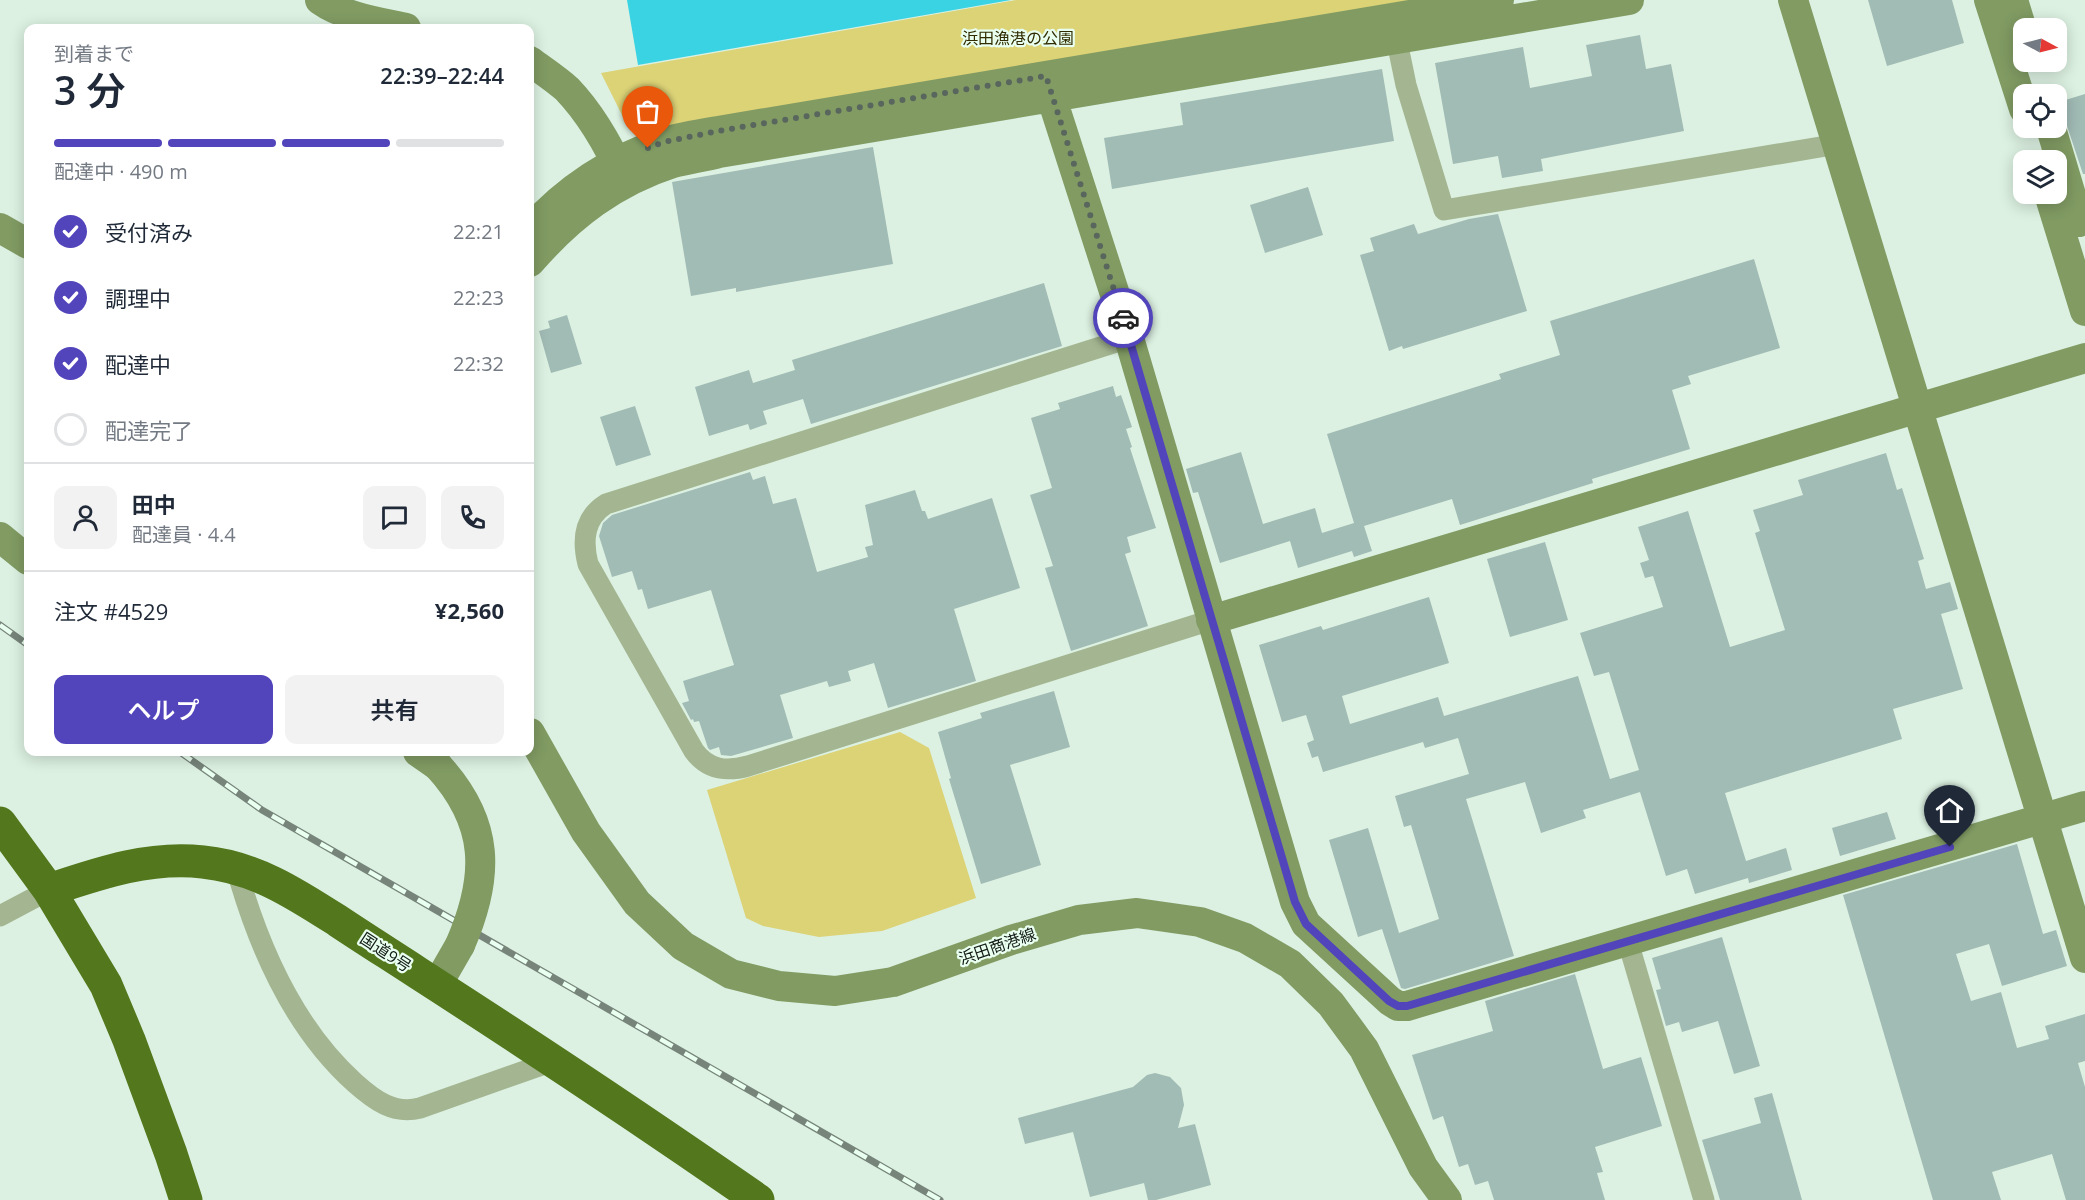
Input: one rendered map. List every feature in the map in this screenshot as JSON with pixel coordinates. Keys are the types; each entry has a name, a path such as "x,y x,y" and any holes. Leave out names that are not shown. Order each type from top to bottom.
{"highway":[{"path":"0,824 49,890 106,985 137,1061 186,1200"},
{"name":"国道9号","path":"49,890 108,870 157,860 204,862 254,872 290,891 553,1061 758,1200"}],"street":[{"path":"320,0 330,7 389,24"},
{"path":"1395,29 1499,0"},
{"path":"534,226 576,187 621,171 674,163 1048,87 1395,29 1629,0"},
{"path":"1793,0 2085,958"},
{"path":"1989,0 2016,84"},
{"path":"2013,0 2018,18"},
{"path":"1395,29 1406,85 1444,210 1838,144"},
{"path":"534,64 566,88 587,114 621,171"},
{"path":"1048,87 1129,338 1295,902 1306,924 1389,1001 1398,1006 1407,1006 2085,806"},
{"path":"2054,138 2085,241"},
{"path":"534,257 621,171"},
{"path":"2052,204 2085,311"},
{"path":"0,228 24,241"},
{"path":"1129,338 606,504 597,510 585,529 588,564 701,761 720,770 734,770 748,766 1211,621 2085,358"},
{"path":"0,537 24,557"},
{"name":"浜田商港線","path":"534,741 586,832 637,903 683,946 731,974 779,986 835,991 893,982 1011,940 1079,920 1137,913 1200,922 1245,938 1290,964 1331,1004 1364,1049 1423,1167 1447,1200"},
{"path":"428,759 454,784 467,804 480,844 480,874 470,920 460,945 436,985"},
{"path":"240,881 250,917 298,1015 324,1053 337,1067 368,1095 384,1105 395,1109 412,1110 553,1061"},
{"path":"0,916 49,890"},
{"path":"1628,942 1704,1200"}],"green space":[{"name":"浜田漁港の公園","path":"1016,0 1469,0 661,137 628,127 601,73"},
{"path":"900,732 929,748 976,898 882,931 819,937 763,926 746,918 707,790"}],"water":[{"path":"627,0 1011,0 638,65"}],"building":[{"path":"1868,0 1952,0 1964,43 1887,66"},
{"path":"1640,35 1646,69 1671,64 1684,131 1541,159 1543,171 1502,178 1498,156 1453,164 1435,63 1523,47 1530,88 1592,76 1586,45"},
{"path":"1382,69 1394,141 1112,189 1104,138 1183,125 1180,103"},
{"path":"2085,94 2085,174 2083,174 2067,126 2067,100"},
{"path":"873,147 893,264 736,292 736,288 691,296 672,182"},
{"path":"1308,187 1323,235 1265,253 1250,205"},
{"path":"1498,214 1527,311 1403,349 1402,346 1389,351 1360,255 1374,251 1370,238 1414,224 1418,234 1469,219"},
{"path":"1754,259 1780,348 1688,376 1691,384 1672,390 1690,449 1592,479 1593,483 1460,525 1452,499 1364,526 1372,551 1354,557 1352,551 1298,568 1290,541 1220,563 1198,492 1193,493 1186,469 1241,452 1263,524 1315,508 1322,533 1354,523 1327,434 1501,379 1499,374 1560,355 1550,321"},
{"path":"1044,283 1062,346 811,424 803,399 763,411 767,424 750,430 748,424 709,436 695,387 749,370 753,383 795,370 792,360"},
{"path":"567,315 582,364 551,373 539,331 550,328 548,321"},
{"path":"1113,386 1116,397 1121,395 1132,427 1126,429 1132,447 1130,448 1156,528 1127,537 1131,552 1125,554 1148,626 1071,651 1045,568 1053,566 1030,495 1052,488 1031,418 1060,409 1058,403"},
{"path":"635,406 651,455 616,466 600,417"},
{"path":"1886,453 1897,490 1902,488 1924,559 1918,561 1926,589 1950,582 1958,609 1941,614 1963,689 1893,709 1902,739 1725,793 1746,861 1786,848 1792,870 1749,883 1748,878 1695,894 1687,869 1666,876 1640,792 1583,810 1586,818 1541,833 1525,782 1466,799 1514,956 1405,989 1401,988 1382,929 1358,937 1329,840 1368,828 1399,933 1439,919 1411,825 1404,827 1395,796 1469,774 1458,738 1425,748 1423,742 1323,772 1318,756 1312,758 1307,743 1314,740 1306,715 1282,722 1259,645 1321,626 1323,630 1429,597 1449,663 1342,696 1350,724 1438,697 1444,716 1578,676 1610,779 1639,770 1609,672 1594,676 1580,633 1663,607 1653,576 1645,578 1640,563 1649,560 1638,527 1688,511 1730,647 1785,630 1755,533 1760,531 1753,510 1803,495 1798,480"},
{"path":"750,472 753,480 765,476 773,504 796,498 817,572 868,557 865,547 873,545 865,505 915,490 922,511 925,511 928,519 992,498 1020,588 954,609 976,681 888,708 874,663 848,671 851,681 829,687 827,681 780,695 793,738 731,756 721,755 719,747 710,750 699,721 691,720 682,703 689,701 683,681 734,665 711,590 648,609 642,589 638,590 632,571 612,577 599,536 603,523 612,515"},
{"path":"1545,542 1568,620 1510,637 1487,559"},
{"path":"1054,691 1070,747 1010,765 1041,865 981,884 949,779 951,778 938,732 982,718 980,713"},
{"path":"1887,812 1896,839 1840,856 1832,828"},
{"path":"2017,844 2043,934 2056,930 2067,966 2002,986 1989,944 1956,954 1971,1001 2001,992 2017,1048 2049,1039 2045,1026 2085,1014 2085,1061 2078,1063 2085,1087 2085,1200 2066,1200 2052,1154 1992,1172 2001,1200 1933,1200 1843,895"},
{"path":"1722,937 1760,1066 1734,1074 1718,1021 1682,1032 1679,1022 1666,1026 1656,990 1661,989 1652,958"},
{"path":"1575,974 1603,1069 1641,1057 1662,1126 1595,1147 1603,1172 1597,1173 1605,1200 1494,1200 1488,1181 1475,1185 1468,1164 1459,1167 1443,1116 1433,1120 1412,1055 1493,1031 1485,1001"},
{"path":"1155,1073 1170,1077 1181,1088 1184,1105 1178,1128 1195,1124 1211,1185 1156,1200 1148,1200 1144,1183 1090,1197 1073,1132 1025,1144 1018,1118 1133,1087 1147,1075"},
{"path":"1772,1093 1802,1200 1720,1200 1702,1140 1761,1123 1754,1098"}],"railway":[{"path":"0,625 24,642"},
{"path":"186,756 262,810 940,1200"}],"way so far":[{"path":"648,148 664,142 718,131 1046,76 1123,318"}],"route":[{"path":"1123,318 1295,902 1306,924 1389,1001 1398,1006 1407,1006 1950,847"}]}
